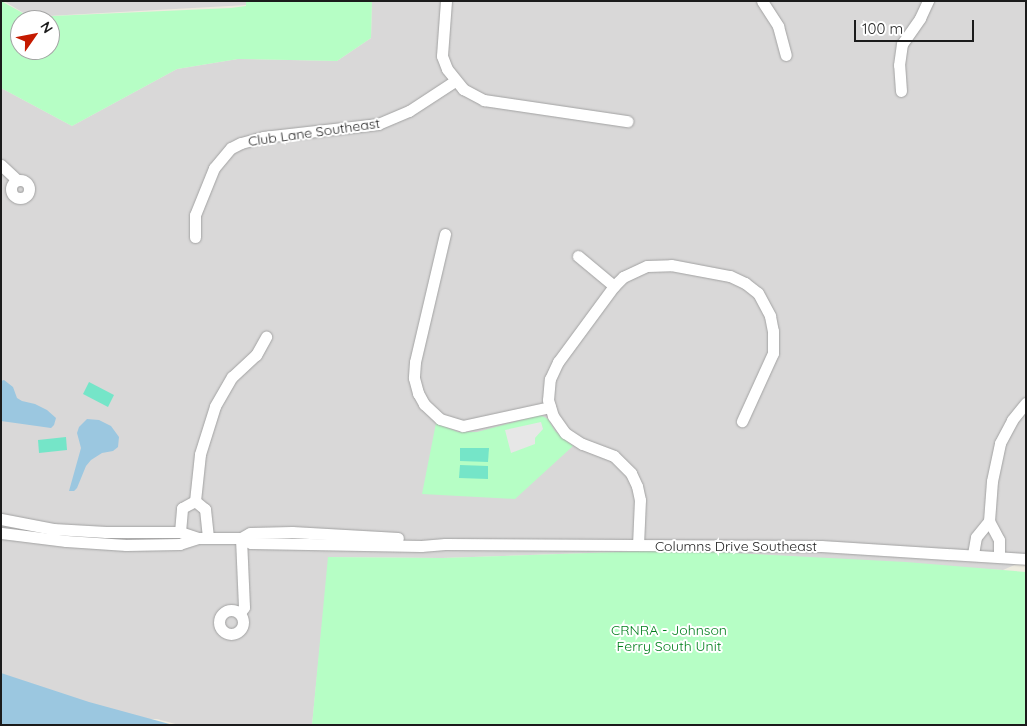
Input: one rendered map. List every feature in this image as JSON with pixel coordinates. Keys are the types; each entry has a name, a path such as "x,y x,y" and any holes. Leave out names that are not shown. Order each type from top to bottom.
{"street":[{"path":"446,1 442,56 447,69 463,89 484,100 627,121"},
{"path":"762,1 778,26 786,55"},
{"path":"902,91 898,65 902,44 920,18 928,1"},
{"name":"Club Lane Southeast","path":"195,237 195,215 220,159 231,148 241,142 263,136 378,124 404,114 455,80"},
{"path":"1,165 17,180"},
{"path":"445,234 415,362 414,378 418,394 424,404 440,419 462,426 550,407"},
{"path":"578,256 614,286"},
{"path":"638,545 640,500 637,486 631,473 614,456 586,446 565,433 557,423 550,407 548,386 552,372 614,286 636,270 664,264 730,276 745,282 758,293 767,307 771,322 773,353 742,422"},
{"path":"195,501 200,454 215,406 232,377 256,355 266,337"},
{"path":"999,556 999,540 989,521 992,481 1000,443 1012,420 1026,403"},
{"path":"180,532 182,508 195,501"},
{"path":"195,501 205,509 203,538"},
{"name":"Columns Drive Southeast","path":"1,519 53,529 106,532 180,532 203,538 241,538 251,543 421,546 445,544 845,547 1026,559"},
{"path":"973,554 976,537 989,521"},
{"name":"Columns Drive Southeast","path":"1,532 41,539 126,545 180,544 203,538"},
{"path":"240,613 244,607 241,538"}],"shaded area":[{"path":"4,1 246,1 247,5 60,15 60,10 19,10"},
{"path":"372,1 1026,1 1026,560 1003,570 676,550 442,558 329,557 312,725 179,725 157,719 100,719 1,676 1,88 72,126 177,69 238,59 337,61 371,38"},
{"path":"541,422 543,429 535,438 535,444 511,453 505,430"}],"green space":[{"path":"1,1 17,10 10,10 10,60 60,60 60,16 231,8 246,6 246,1 372,1 371,38 337,61 238,59 177,69 72,126 1,88"},
{"path":"89,382 114,395 108,407 83,394"},
{"path":"540,415 548,419 555,431 573,446 515,499 422,494 436,423 458,432 477,432"},
{"path":"66,437 67,450 39,453 38,440"},
{"path":"460,448 489,448 488,462 460,461"},
{"path":"460,465 488,466 488,479 459,478"},
{"name":"CRNRA - Johnson Ferry South Unit","path":"676,550 906,562 1026,572 1026,725 312,725 328,557 442,558"}],"water":[{"path":"4,380 13,387 17,398 47,410 56,418 54,425 51,428 1,421 1,381"},
{"path":"87,419 99,420 111,426 119,437 118,447 113,451 102,453 91,460 86,466 77,488 74,491 69,491 81,448 77,433 79,427"},
{"path":"1,673 89,702 173,725 1,725"}]}
